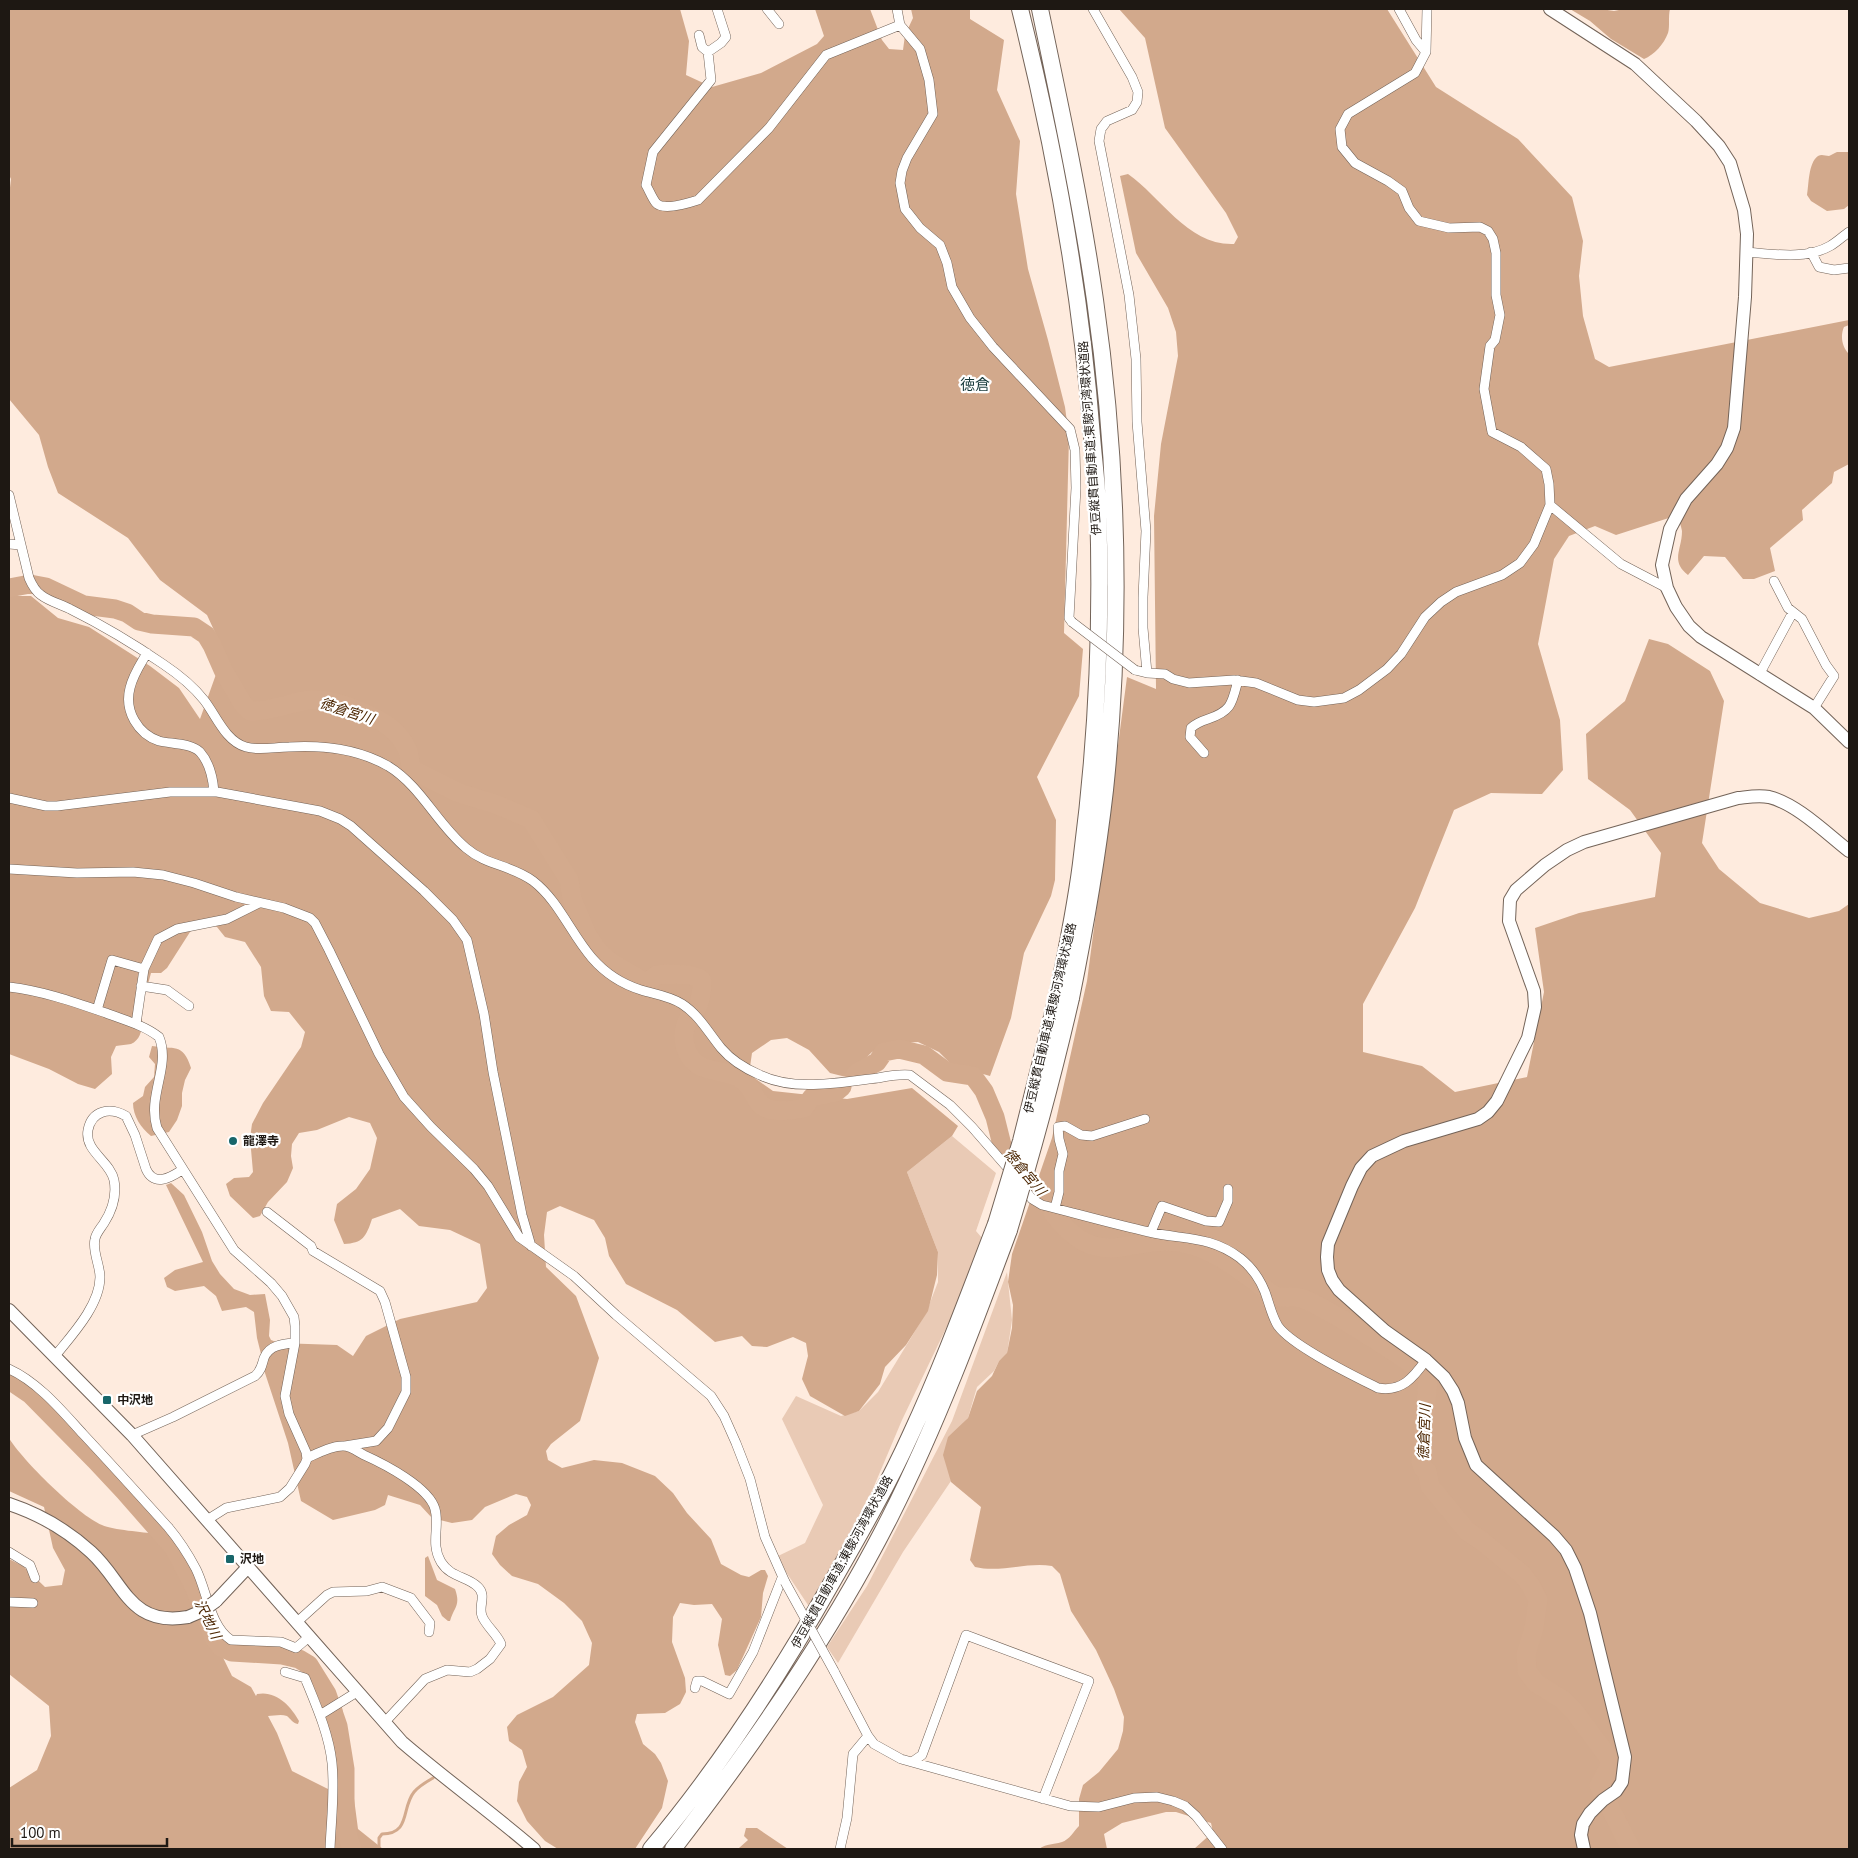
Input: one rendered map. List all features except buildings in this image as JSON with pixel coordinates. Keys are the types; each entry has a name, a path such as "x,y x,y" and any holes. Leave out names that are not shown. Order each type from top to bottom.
{"highway":[{"name":"伊豆縦貫自動車道;東駿河湾環状道路","path":"653,1847 763,1697 815,1613 870,1517 911,1435 1002,1227 1035,1146 1055,1068 1090,788 1099,619 1098,505 1090,401 1079,304 1064,210 1039,87 1020,9"},
{"name":"伊豆縦貫自動車道;東駿河湾環状道路","path":"1040,9 1081,209 1095,301 1106,399 1114,505 1115,618 1112,704 1105,790 1085,929 1064,995"},
{"name":"伊豆縦貫自動車道;東駿河湾環状道路","path":"674,1849 779,1705 843,1601 890,1517 958,1366 1002,1227"}],"street":[{"path":"708,52 726,37 717,9"},
{"path":"767,9 779,24"},
{"path":"897,9 900,25 920,49 929,80 933,114 907,158 902,171 900,183 905,209 920,228 940,246 947,263 952,287 970,318 993,346 1070,429 1075,450 1076,488 1069,618 1135,670 1164,674 1173,679 1189,683 1238,680 1256,683 1298,700 1314,702 1344,698 1359,690 1387,669 1401,654 1425,617 1441,602 1456,592 1502,576 1520,562 1534,544 1550,505 1546,469 1521,447 1492,432 1487,412 1484,389 1486,371 1490,346 1495,340 1500,315 1496,295 1496,253 1493,240 1488,231 1480,227 1449,228 1419,221 1409,208 1402,191 1388,181 1354,163 1342,147 1340,128 1348,114 1415,73 1426,52 1427,9"},
{"path":"1093,9 1132,77 1138,92 1137,102 1132,110 1107,121 1101,129 1099,141 1129,294 1136,360 1137,422 1146,531 1143,628 1147,673"},
{"path":"1399,9 1416,40 1426,52"},
{"path":"1550,9 1635,64 1696,121 1719,146 1730,163 1744,210 1746,252 1745,297 1734,428 1727,448 1686,499 1670,530 1662,565 1667,588 1676,607 1689,626 1759,675 1814,708 1849,742"},
{"path":"699,36 702,47 708,52 711,80 653,152 646,185 656,204 662,206 685,204 698,200 769,128 826,55 900,25"},
{"path":"1746,252 1793,256 1829,246 1849,232"},
{"path":"1811,252 1819,267 1834,270 1849,268"},
{"path":"9,495 29,578 34,590 44,598 71,609 147,653 182,678 202,698 223,729 245,747 316,745 343,749 387,766 400,775 464,847 488,863 515,870 532,880 547,894 592,958 612,976 639,989 684,1005 695,1014 722,1050 735,1061 761,1076 783,1083 826,1083 910,1075 950,1105 972,1126 1002,1160 1032,1199 1042,1205 1151,1232 1191,1237 1230,1251 1256,1273 1275,1322 1286,1336 1320,1357 1378,1388 1387,1389 1405,1384 1426,1360"},
{"path":"1550,505 1622,564 1667,588"},
{"path":"9,544 20,545"},
{"path":"1774,581 1788,608 1802,619 1826,665 1834,676 1814,708"},
{"path":"1759,675 1793,612"},
{"path":"147,653 134,675 129,691 133,719 146,734 159,740 193,748 200,752 211,774 214,792"},
{"path":"1204,753 1190,737 1190,728 1196,723 1219,716 1228,710 1238,680"},
{"path":"9,798 46,806 57,806 170,792 214,792 307,808 340,819 351,826 424,891 460,929 466,940 482,1005 493,1072 520,1205 528,1238 532,1246"},
{"path":"1584,1849 1581,1835 1583,1824 1590,1813 1603,1800 1616,1791 1622,1782 1625,1757 1592,1622 1576,1568 1566,1550 1554,1536 1476,1464 1465,1438 1458,1402 1444,1377 1426,1360 1385,1331 1339,1290 1328,1270 1328,1244 1352,1186 1362,1168 1372,1156 1404,1141 1478,1119 1488,1112 1497,1100 1528,1038 1535,1007 1534,991 1509,921 1510,900 1516,890 1545,865 1567,850 1584,842 1755,796 1780,801 1795,809 1849,851"},
{"path":"9,869 77,873 133,872 156,874 194,882 236,897 303,914 315,923 379,1054 404,1097 488,1186 518,1237 574,1276 616,1315 711,1396 724,1416 736,1443 750,1480 765,1537 784,1580 874,1744 885,1752 912,1762 1070,1806 1099,1807 1134,1798 1173,1800 1185,1806 1222,1849"},
{"path":"136,1024 144,969 158,939 177,929 227,919 258,902"},
{"path":"97,1010 112,960 144,969"},
{"path":"142,986 167,990 189,1006"},
{"path":"9,987 40,992 97,1010 136,1024 159,1037 162,1043 162,1063 154,1103 154,1120 160,1134 234,1250 271,1283 282,1296 294,1317 295,1343 285,1396 289,1414 304,1444 307,1458 301,1472 289,1490 280,1497 226,1508 207,1520"},
{"path":"55,1356 74,1331 96,1296 100,1275 94,1241 111,1212 114,1201 115,1189 112,1174 89,1144 88,1128 93,1119 99,1114 112,1110 126,1116 135,1134 146,1170 153,1178 158,1180 164,1179 182,1170"},
{"path":"1055,1208 1059,1192 1059,1171 1062,1154 1058,1127 1065,1126 1082,1135 1092,1136 1145,1119"},
{"path":"1151,1232 1162,1206 1206,1221 1219,1222 1228,1201 1228,1189"},
{"path":"266,1212 311,1246 313,1251 380,1291 385,1302 406,1377 406,1392 388,1428 376,1441 344,1446 307,1458"},
{"path":"9,1310 132,1435 402,1742 434,1770 508,1826 534,1849"},
{"path":"132,1435 173,1417 255,1376 259,1373 270,1349 295,1343"},
{"path":"9,1369 36,1387 67,1417 181,1543 196,1569 224,1636 231,1640 281,1642 296,1648 309,1637"},
{"path":"344,1446 397,1471 431,1501 436,1514 437,1554 448,1571 475,1584 480,1589 483,1595 482,1615 501,1644 490,1659 477,1669 470,1672 448,1670 425,1679 384,1723"},
{"path":"9,1504 57,1526 78,1540 93,1554 133,1603 144,1611 169,1618 188,1617 202,1611 216,1601 248,1567"},
{"path":"9,1552 30,1565 36,1578"},
{"path":"695,1688 697,1681 702,1681 730,1694 753,1652 784,1580"},
{"path":"296,1623 327,1595 333,1592 360,1592 382,1586 411,1598 430,1623 430,1632"},
{"path":"9,1602 33,1603"},
{"path":"912,1762 922,1755 966,1635 1090,1681 1043,1799"},
{"path":"285,1672 305,1678 320,1715 331,1761 333,1780 330,1849"},
{"path":"320,1715 357,1692"},
{"path":"840,1849 847,1818 853,1754 868,1736"}],"shaded area":[{"path":"9,9 680,9 689,41 686,75 712,87 761,73 817,44 824,36 815,9 870,9 882,40 889,49 903,50 905,35 913,18 911,9 970,9 970,19 1004,40 997,90 1020,141 1016,194 1028,269 1065,407 1069,437 1064,633 1083,649 1079,696 1037,777 1056,820 1055,880 1051,896 1024,953 1011,1018 990,1076 952,1065 939,1052 918,1042 901,1043 872,1052 846,1077 830,1073 809,1050 787,1038 771,1040 752,1053 749,1074 773,1091 847,1099 912,1088 958,1126 952,1136 907,1172 938,1252 937,1275 928,1311 906,1345 885,1367 880,1384 859,1411 845,1416 810,1396 802,1379 808,1356 806,1343 793,1337 767,1347 752,1346 742,1336 715,1342 677,1310 626,1284 609,1256 605,1238 594,1220 560,1206 547,1212 544,1235 546,1267 576,1296 599,1358 580,1421 551,1444 546,1451 548,1460 562,1468 594,1460 622,1463 655,1476 673,1493 687,1513 711,1539 721,1564 741,1575 749,1577 761,1570 765,1570 768,1576 763,1593 761,1617 737,1670 730,1676 725,1675 718,1645 722,1619 712,1604 694,1605 680,1603 673,1617 672,1642 685,1678 686,1692 680,1704 665,1713 637,1714 635,1722 643,1744 655,1754 661,1763 668,1781 662,1808 635,1849 558,1849 545,1841 527,1821 517,1801 519,1782 527,1767 522,1750 509,1741 507,1727 517,1715 553,1697 589,1665 592,1643 582,1621 564,1603 538,1584 512,1576 492,1554 496,1536 509,1525 527,1515 531,1505 527,1497 516,1494 485,1507 472,1520 452,1523 432,1518 420,1505 388,1495 385,1505 375,1510 333,1520 301,1501 288,1443 264,1370 254,1312 246,1307 222,1311 216,1296 204,1286 175,1291 167,1287 164,1278 175,1270 203,1262 166,1185 171,1183 184,1195 202,1232 212,1261 220,1274 234,1289 250,1295 265,1294 270,1320 269,1336 271,1340 279,1343 337,1345 353,1356 366,1336 400,1319 477,1302 487,1288 480,1244 450,1230 419,1226 400,1209 372,1219 363,1238 356,1242 344,1244 334,1220 337,1204 356,1189 370,1169 377,1138 370,1123 349,1117 317,1130 299,1133 292,1144 293,1168 287,1182 268,1202 260,1216 253,1218 230,1196 226,1184 234,1178 249,1177 253,1172 250,1138 252,1124 263,1103 301,1047 305,1032 289,1012 271,1011 264,996 261,967 245,942 225,937 217,927 206,921 196,925 167,968 161,973 151,973 147,988 138,997 142,1022 140,1035 131,1044 116,1046 111,1057 112,1074 95,1089 78,1084 49,1069 9,1054 9,596 31,596 58,618 89,627 150,666 179,688 200,719 224,652 207,615 160,580 128,538 58,493 39,435 9,399 9,196 11,179 9,175"},
{"path":"1119,9 1387,9 1436,87 1518,139 1572,197 1583,241 1579,276 1583,316 1595,359 1609,367 1849,320 1849,325 1844,327 1842,338 1843,345 1849,354 1849,464 1834,472 1832,483 1802,510 1803,520 1770,548 1775,571 1754,579 1743,579 1725,557 1704,556 1688,575 1679,565 1678,560 1682,531 1678,515 1616,535 1595,526 1569,536 1554,559 1538,644 1560,720 1563,770 1542,794 1491,793 1454,810 1415,908 1363,1004 1363,1052 1422,1066 1455,1092 1527,1077 1544,992 1535,928 1579,913 1655,897 1661,853 1630,810 1588,779 1586,734 1625,701 1649,639 1668,644 1710,671 1724,701 1702,843 1719,869 1760,903 1809,918 1839,911 1849,904 1849,1849 1194,1849 1213,1832 1211,1823 1176,1812 1166,1812 1122,1823 1104,1834 1107,1849 1039,1849 1065,1841 1079,1826 1079,1799 1083,1785 1099,1772 1118,1749 1123,1731 1124,1717 1114,1689 1096,1650 1071,1611 1060,1574 1052,1566 1042,1565 984,1569 975,1567 970,1560 981,1507 951,1482 943,1455 948,1437 968,1418 977,1391 992,1376 999,1361 1007,1353 1012,1328 1013,1305 1008,1282 1012,1254 1052,1138 1087,981 1127,677 1156,689 1154,516 1161,444 1178,356 1176,332 1168,308 1136,253 1120,176 1128,174 1189,229 1203,237 1218,243 1234,244 1238,237 1226,213 1165,128 1145,38"},
{"path":"1570,9 1614,11 1624,9 1670,9 1668,33 1658,49 1644,59 1611,39 1590,21"},
{"path":"1837,152 1849,152 1849,205 1844,209 1827,211 1811,201 1807,195 1810,174 1812,164 1818,156 1829,156"},
{"path":"152,1046 181,1051 185,1054 191,1068 185,1080 182,1106 177,1120 169,1132 151,1136 138,1121 134,1113 133,1103 143,1096 145,1087 154,1077 155,1064 149,1057"},
{"path":"952,1136 996,1173 976,1231 982,1238 961,1297 902,1420 872,1491 810,1608 776,1557 805,1543 823,1505 782,1419 796,1396 841,1416 859,1411 878,1392 926,1313 938,1282 938,1252 907,1172"},
{"path":"1007,1272 1012,1320 1007,1354 999,1361 994,1371 977,1387 968,1418 957,1430 948,1458 951,1481 903,1552 838,1663 827,1647 867,1586 952,1421"},
{"path":"9,1438 51,1486 92,1519 102,1525 113,1528 156,1534 190,1590 232,1676 251,1687 256,1696 257,1694 264,1693 282,1700 299,1721 298,1724 293,1722 285,1715 268,1716 292,1771 334,1792 324,1718 342,1707 358,1829 383,1849 9,1849 9,1788 37,1770 51,1736 49,1706 9,1674 9,1559 23,1566 45,1587 62,1585 65,1570 53,1548 44,1507 9,1491"},
{"path":"428,1556 437,1580 455,1589 457,1603 450,1621 442,1616 437,1605 425,1596 425,1558"},
{"path":"746,1828 757,1828 788,1849 732,1849 739,1848 748,1840 744,1836"}],"waterway":[{"name":"徳倉宮川","path":"9,588 30,584 46,587 84,605 115,609 127,613 139,621 152,624 194,627 206,635 223,670 243,704 250,711 265,710 303,701 320,700 357,710 391,728 404,743 413,770 459,793 495,804 531,819 569,880 572,899 587,935 598,951 610,962 644,982 657,975 668,974 689,975 699,978 702,981 702,988 697,1008"},
{"name":"徳倉宮川","path":"689,1018 684,1038 687,1051 694,1062 704,1068 738,1077 744,1081 761,1105 766,1108 779,1111 804,1108 812,1097 836,1092 842,1087"},
{"name":"徳倉宮川","path":"855,1075 877,1062 884,1052 899,1049 924,1055 947,1072 973,1076 984,1091 995,1117 1002,1145 1030,1181 1047,1199"},
{"name":"徳倉宮川","path":"1053,1213 1071,1233 1087,1243 1103,1248 1171,1241 1203,1249 1234,1266 1273,1295 1301,1298 1332,1314 1408,1361 1428,1379 1421,1462 1423,1468 1427,1471 1430,1486 1467,1531 1523,1575 1531,1586 1538,1600 1534,1628 1526,1654 1527,1671 1536,1683 1563,1700 1574,1711 1609,1758 1610,1765 1599,1786 1631,1849"},
{"name":"沢地川","path":"9,1380 31,1395 95,1460 174,1548 194,1586 214,1638 221,1647 232,1652 282,1655 299,1659 309,1665 327,1694 338,1726 345,1769 345,1813 348,1837 352,1849"},
{"path":"379,1849 379,1838 382,1834 397,1830 404,1819 410,1798 414,1792 433,1778"}],"place":[{"name":"龍澤寺","path":"233,1141"},
{"name":"中沢地","path":"107,1400"},
{"name":"沢地","path":"230,1559"}],"district":[{"name":"徳倉","path":"975,385"}]}
